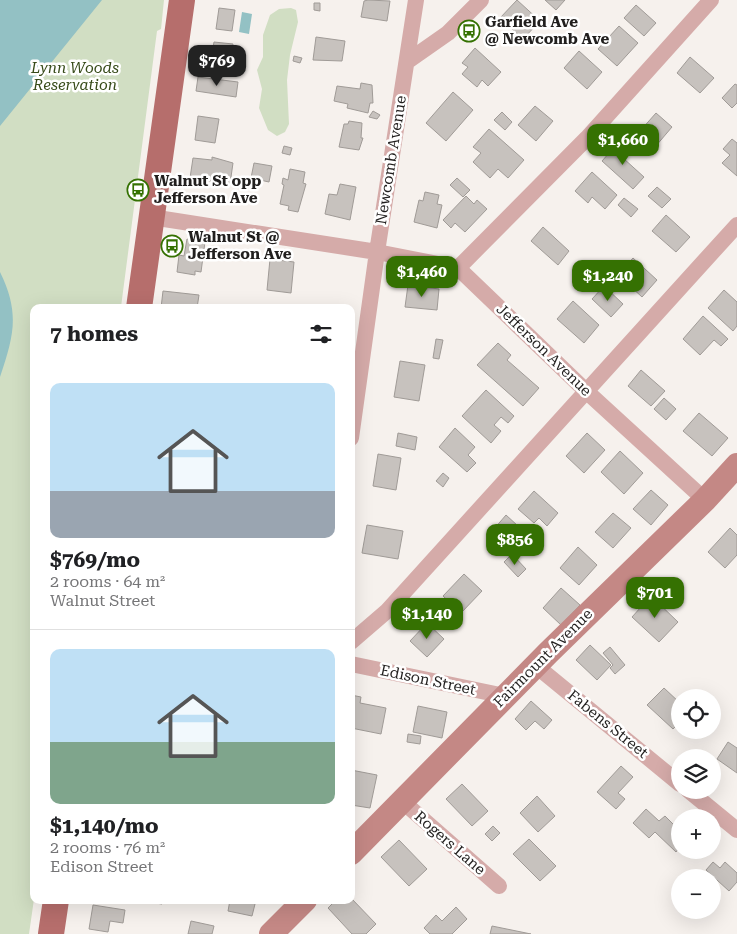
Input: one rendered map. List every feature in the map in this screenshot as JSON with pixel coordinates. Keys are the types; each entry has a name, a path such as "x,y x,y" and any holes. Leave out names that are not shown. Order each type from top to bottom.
{"main road":[{"path":"140,304 182,0"},
{"path":"51,934 55,904"}],"street":[{"name":"Newcomb Avenue","path":"355,409 416,0"},
{"path":"408,61 448,34 481,0"},
{"path":"151,217 377,252 458,268 587,138 711,0"},
{"path":"355,639 387,611 737,225"},
{"name":"Jefferson Avenue","path":"458,268 586,391 705,500"},
{"name":"Fairmount Avenue","path":"356,842 402,801 536,665 705,500 737,465"},
{"name":"Edison Street","path":"355,665 505,696"},
{"name":"Fabens Street","path":"536,665 671,777"},
{"path":"699,799 737,830"},
{"name":"Rogers Lane","path":"402,801 498,886"},
{"path":"271,934 301,904"}],"green space":[{"name":"Lynn Woods Reservation","path":"0,0 164,0 161,29 157,31 121,304 30,304 30,904 33,904 29,934 0,934"},
{"path":"291,8 296,10 298,22 290,55 287,80 289,124 285,132 277,136 268,130 259,108 262,89 257,70 263,57 263,35 270,15 279,9"}],"water":[{"path":"0,0 102,0 0,126"},
{"path":"242,12 252,14 249,34 239,32"},
{"path":"0,272 10,300 13,324 9,349 0,377"}],"building":[{"path":"517,0 540,21 523,39 500,18"},
{"path":"545,0 565,0 556,10"},
{"path":"364,1 390,1 387,21 361,17"},
{"path":"314,3 320,3 320,11 314,10"},
{"path":"636,5 656,23 644,36 624,18"},
{"path":"219,8 235,10 232,31 216,29"},
{"path":"619,26 638,43 617,66 598,49"},
{"path":"316,37 345,41 342,61 313,60"},
{"path":"214,42 233,44 230,67 211,65 211,62 208,62 210,48 213,48"},
{"path":"475,48 501,72 488,86 482,80 477,87 462,74 468,67 462,63"},
{"path":"579,51 602,72 587,89 564,68"},
{"path":"294,56 302,58 300,63 293,61"},
{"path":"690,57 714,78 700,93 677,73"},
{"path":"198,77 238,82 236,97 196,91"},
{"path":"361,83 372,85 373,103 370,103 368,113 347,108 348,104 334,101 337,86 360,89"},
{"path":"735,84 737,85 737,103 732,108 722,98"},
{"path":"453,92 473,110 446,141 426,123"},
{"path":"535,106 553,121 536,141 518,125"},
{"path":"373,111 380,115 377,119 369,117"},
{"path":"502,112 512,122 505,130 494,120"},
{"path":"656,113 672,127 649,154 633,139"},
{"path":"198,116 219,119 215,143 195,140"},
{"path":"349,121 362,123 361,138 363,138 359,150 339,147 344,124 348,124"},
{"path":"489,129 524,160 508,178 498,169 490,178 473,162 481,153 473,147"},
{"path":"732,139 737,143 737,176 722,163 730,155 723,149"},
{"path":"618,143 629,152 623,158 644,177 633,189 602,161"},
{"path":"284,146 292,148 290,155 282,153"},
{"path":"212,157 233,163 230,184 190,178 193,158 212,160"},
{"path":"254,163 272,166 269,182 251,178"},
{"path":"290,169 305,172 303,183 306,184 298,212 288,210 289,206 280,204 284,185 282,184 283,178 288,180"},
{"path":"592,172 617,195 605,209 592,197 588,203 575,191"},
{"path":"457,178 470,190 463,197 450,185"},
{"path":"340,184 356,187 350,220 325,214 329,194 337,195"},
{"path":"657,187 671,199 662,208 648,196"},
{"path":"425,192 439,195 437,204 442,205 437,228 414,222 419,200 423,201"},
{"path":"466,196 474,204 477,200 487,209 465,232 455,223 451,228 443,220"},
{"path":"624,198 638,209 631,217 618,205"},
{"path":"666,215 690,237 676,252 652,231"},
{"path":"543,227 569,251 558,265 531,241"},
{"path":"187,239 205,242 201,272 195,271 195,275 177,272 179,255 184,256"},
{"path":"633,258 657,280 642,297 618,275"},
{"path":"270,259 294,262 291,293 267,290"},
{"path":"408,285 439,289 437,310 405,307"},
{"path":"604,286 623,304 611,317 592,299"},
{"path":"724,290 737,302 737,326 733,331 708,308"},
{"path":"163,291 199,295 198,304 161,304"},
{"path":"573,301 599,325 584,343 557,319"},
{"path":"703,316 728,339 721,346 714,340 700,355 683,339"},
{"path":"436,339 443,340 439,359 433,358"},
{"path":"498,343 511,355 507,360 539,388 523,406 477,365"},
{"path":"400,361 425,365 419,401 394,397"},
{"path":"641,370 665,391 651,406 628,386"},
{"path":"486,390 514,416 508,423 501,417 494,425 501,431 491,443 462,416"},
{"path":"664,398 676,409 666,420 654,409"},
{"path":"699,413 728,438 712,456 683,431"},
{"path":"455,428 475,447 468,455 476,463 467,472 439,447"},
{"path":"398,433 417,437 415,450 396,446"},
{"path":"587,433 605,450 584,473 566,456"},
{"path":"620,451 643,473 624,494 601,472"},
{"path":"378,454 401,458 396,490 373,486"},
{"path":"443,473 449,478 443,487 436,481"},
{"path":"651,490 668,505 651,525 633,509"},
{"path":"534,491 558,513 547,526 539,518 534,523 518,509"},
{"path":"613,513 631,528 613,548 595,532"},
{"path":"506,515 530,537 518,551 494,529"},
{"path":"367,525 403,531 398,559 362,553"},
{"path":"730,528 737,535 737,555 725,568 708,552"},
{"path":"578,547 597,565 579,585 560,568"},
{"path":"512,554 526,569 518,577 504,562"},
{"path":"464,574 482,591 461,613 443,596"},
{"path":"561,588 580,605 561,625 543,608"},
{"path":"651,596 678,622 659,642 632,617"},
{"path":"427,623 444,639 427,657 410,641"},
{"path":"590,645 611,665 597,680 576,660"},
{"path":"610,647 625,665 615,674 610,668 613,665 603,653"},
{"path":"664,688 671,695 671,727 647,705"},
{"path":"355,696 361,697 360,703 386,708 381,734 355,729"},
{"path":"531,701 552,720 544,729 535,721 526,730 515,719"},
{"path":"418,706 447,712 442,738 413,732"},
{"path":"408,734 421,736 420,744 407,742"},
{"path":"728,742 737,748 737,773 721,762 721,753"},
{"path":"621,766 633,777 618,793 625,799 616,809 597,792"},
{"path":"355,771 377,775 370,808 355,806"},
{"path":"462,784 488,811 472,826 446,799"},
{"path":"537,796 555,816 538,832 520,813"},
{"path":"646,809 659,821 665,816 671,822 671,847 655,832 649,838 633,823"},
{"path":"493,826 500,833 492,841 485,834"},
{"path":"529,839 556,866 540,881 513,854"},
{"path":"399,840 427,869 409,886 381,857"},
{"path":"713,862 720,868 725,862 737,873 737,882 729,891 721,884 721,869 707,869"},
{"path":"355,902 376,924 366,934 352,934 328,908 332,904 355,904"},
{"path":"229,904 255,904 252,916 228,911"},
{"path":"93,905 125,910 123,923 110,921 108,932 89,929"},
{"path":"456,907 467,919 452,934 430,934 424,928 436,915 442,921"},
{"path":"191,921 214,926 212,934 188,934"},
{"path":"492,926 531,934 490,934"}],"place":[{"name":"Garfield Ave @ Newcomb Ave","path":"469,31"},
{"name":"Walnut St opp Jefferson Ave","path":"138,190"},
{"name":"Walnut St @ Jefferson Ave","path":"172,246"}]}
